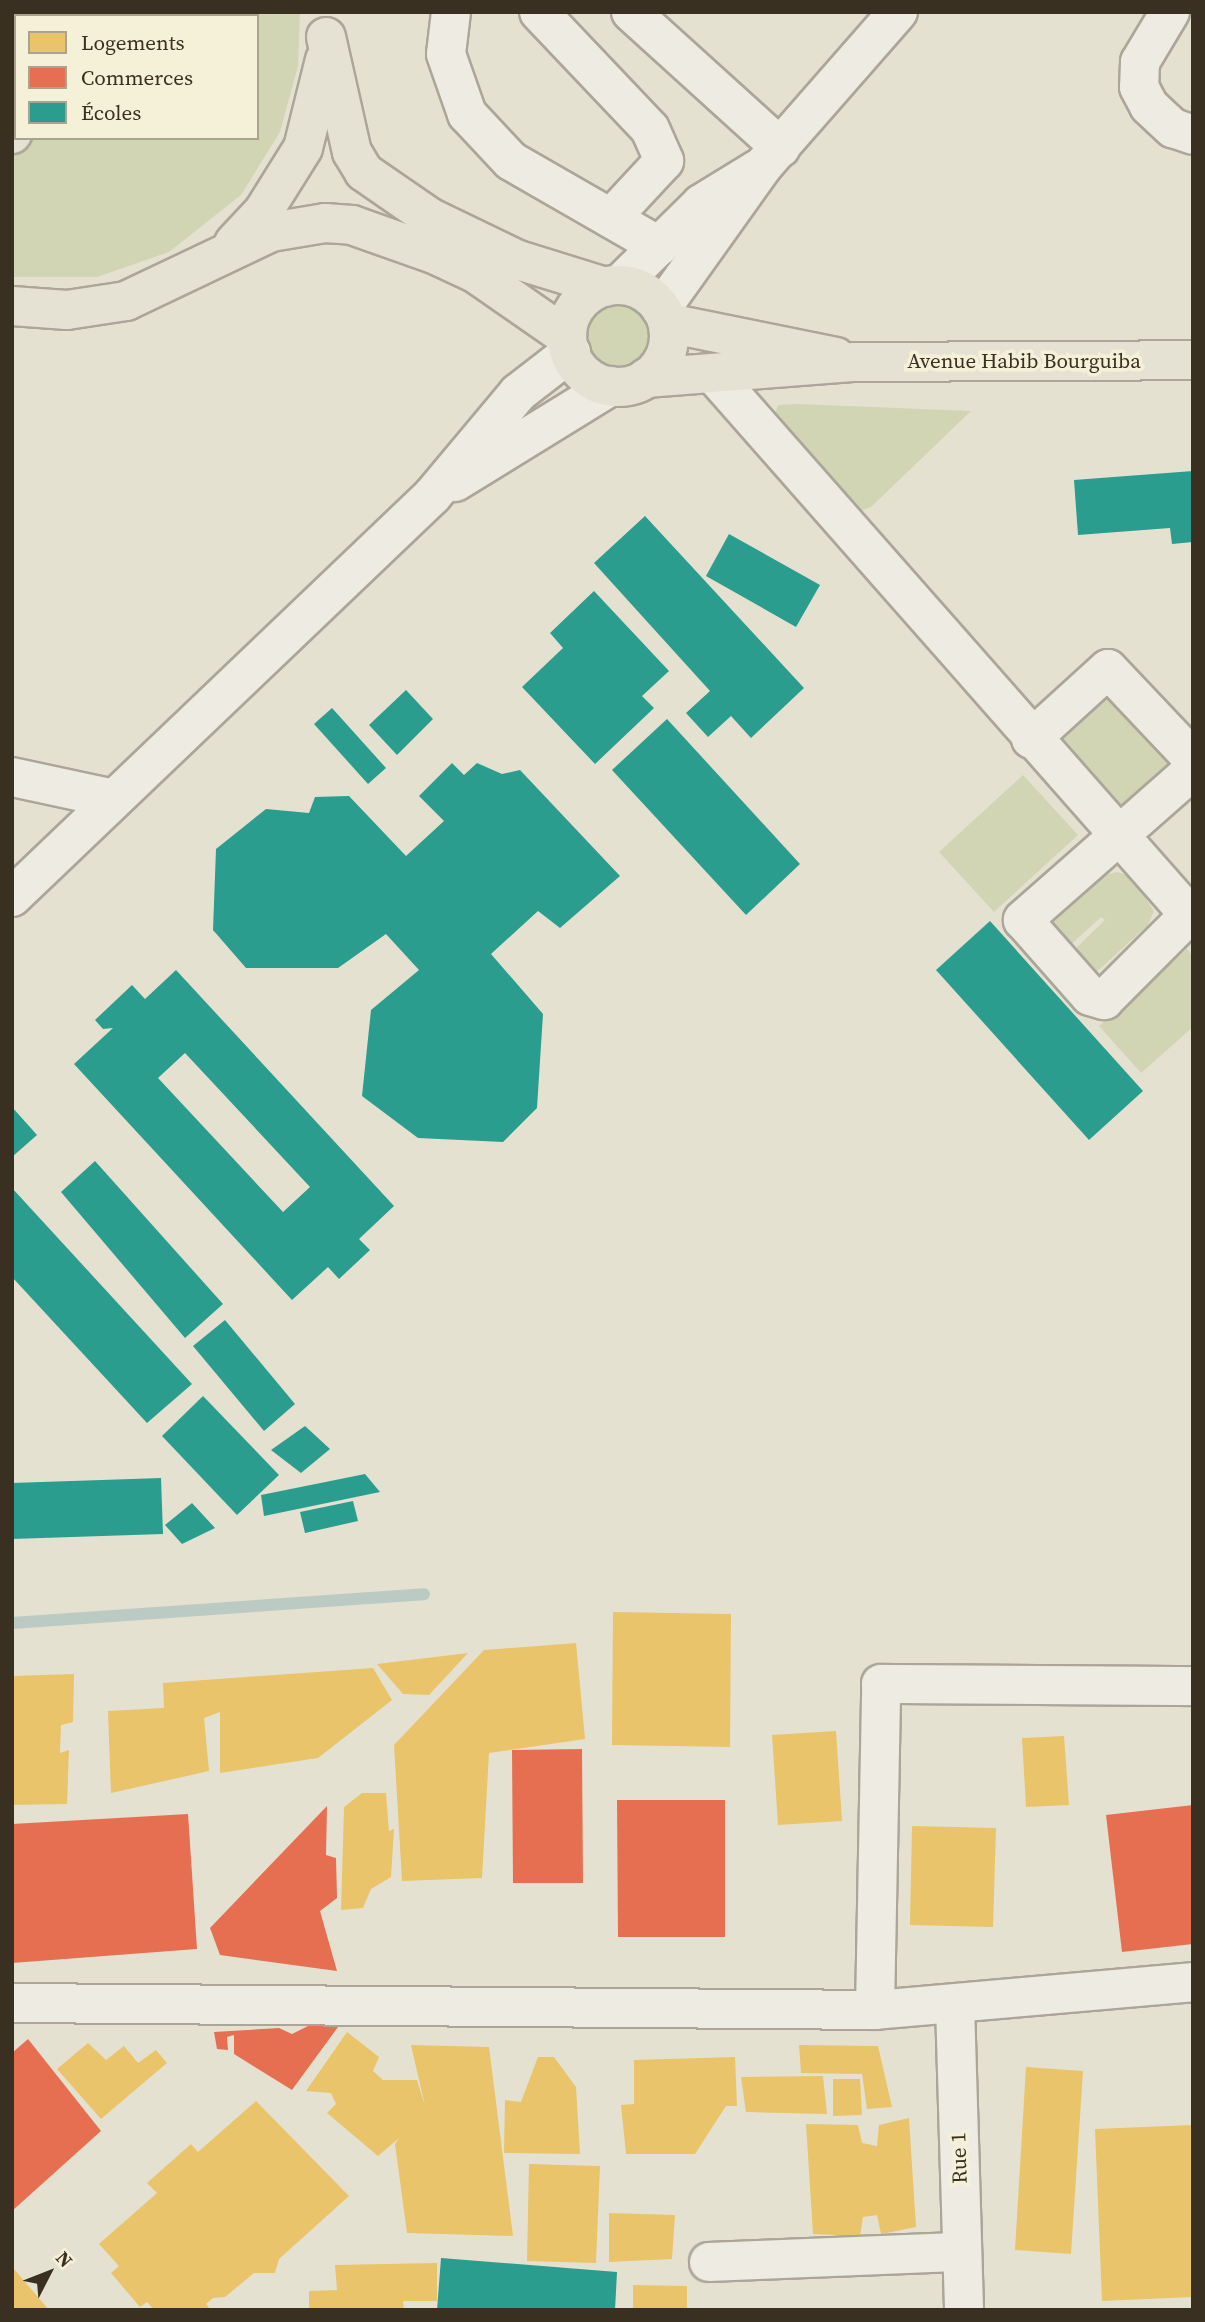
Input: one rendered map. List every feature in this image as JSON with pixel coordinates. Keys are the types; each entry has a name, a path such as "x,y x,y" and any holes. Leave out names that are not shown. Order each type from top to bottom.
{"main road":[{"path":"207,263 263,212 303,148 324,75 326,25"},
{"path":"326,25 352,152 364,172 419,211 517,260 650,296 665,316 666,354 628,382"},
{"path":"17,311 67,310 126,301 297,225 352,225 475,273 569,345 586,375 628,382 855,362"},
{"path":"569,345 578,305 612,286"},
{"path":"665,316 855,362"},
{"name":"Avenue Habib Bourguiba","path":"855,362 1193,360"}],"street":[{"path":"451,12 446,54 467,114 511,161 659,246"},
{"path":"539,12 650,129 664,161 611,218"},
{"path":"631,12 772,157"},
{"path":"665,316 772,157 898,12"},
{"path":"1170,12 1140,62 1139,87 1172,128 1193,135"},
{"path":"612,286 659,246 701,204 772,157"},
{"path":"12,897 110,798 432,496 518,393 569,345"},
{"path":"715,376 1031,739 1120,838 1191,915 1104,1000 1090,996 1028,930 1025,914 1120,838 1193,770"},
{"path":"432,496 628,382"},
{"path":"1031,739 1108,669 1193,760"},
{"path":"12,777 110,798"},
{"path":"875,2010 881,1684 1193,1686"},
{"path":"12,2003 875,2010 1193,1982"},
{"name":"Rue 1","path":"955,2005 964,2310"},
{"path":"709,2262 962,2252"}],"green space":[{"path":"12,12 300,12 298,66 280,132 241,195 169,252 97,277 12,277"},
{"path":"618,300 638,306 648,316 654,336 648,356 638,366 618,372 598,366 588,356 582,336 588,316 598,306"},
{"path":"778,405 971,411 871,507 857,512 774,416"},
{"path":"1095,699 1116,699 1168,755 1166,776 1131,807 1107,806 1058,751 1061,730"},
{"path":"1023,775 1078,835 994,912 939,852"},
{"path":"1117,872 1131,876 1154,911 1148,925 1092,976 1071,953 1105,920 1101,917 1066,949 1047,928 1105,875"},
{"path":"1187,949 1193,956 1193,1027 1141,1073 1099,1026"}],"building: Logements":[{"path":"613,1612 731,1614 730,1747 612,1745"},
{"path":"576,1643 585,1739 489,1753 482,1878 402,1881 394,1745 484,1650"},
{"path":"468,1653 429,1695 403,1694 377,1664"},
{"path":"373,1668 392,1700 318,1758 220,1773 220,1712 204,1718 209,1771 111,1793 108,1711 164,1708 163,1683"},
{"path":"74,1674 73,1722 61,1725 60,1753 69,1750 67,1804 12,1805 12,1676"},
{"path":"836,1731 842,1821 778,1825 772,1735"},
{"path":"1064,1736 1069,1805 1026,1807 1022,1738"},
{"path":"362,1793 386,1793 389,1831 394,1829 391,1877 371,1889 363,1908 341,1910 344,1807"},
{"path":"912,1826 996,1828 993,1927 910,1925"},
{"path":"347,2032 379,2057 373,2071 383,2080 417,2080 425,2106 411,2045 489,2047 513,2236 407,2233 395,2144 399,2138 378,2156 327,2113 336,2104 331,2093 306,2091"},
{"path":"88,2043 106,2060 124,2046 138,2063 156,2050 167,2063 101,2119 57,2069"},
{"path":"799,2045 878,2046 892,2107 867,2109 862,2074 801,2073"},
{"path":"538,2057 554,2057 576,2087 580,2154 504,2153 505,2100 521,2102"},
{"path":"735,2057 737,2106 726,2106 695,2154 626,2154 621,2105 634,2104 634,2060"},
{"path":"1026,2067 1083,2071 1071,2254 1015,2250"},
{"path":"823,2076 827,2114 746,2112 741,2077"},
{"path":"833,2079 860,2079 862,2115 833,2116"},
{"path":"256,2101 349,2196 279,2259 275,2273 254,2273 225,2297 213,2298 206,2304 211,2310 154,2310 147,2302 140,2307 111,2273 119,2266 99,2244 157,2193 147,2183 191,2144 198,2152"},
{"path":"909,2118 916,2227 881,2234 877,2215 863,2217 860,2236 813,2234 806,2124 858,2125 862,2143 877,2146 879,2125"},
{"path":"1193,2125 1193,2297 1102,2301 1095,2129"},
{"path":"529,2164 600,2166 596,2263 527,2261"},
{"path":"609,2213 675,2215 672,2259 609,2262"},
{"path":"437,2263 437,2301 403,2301 404,2310 309,2310 309,2291 337,2290 335,2265"},
{"path":"14,2269 49,2310 12,2310"},
{"path":"633,2285 687,2286 687,2310 633,2310"}],"building: Commerces":[{"path":"582,1749 583,1883 513,1883 512,1750"},
{"path":"617,1800 725,1800 725,1937 618,1937"},
{"path":"1193,1805 1193,1944 1122,1952 1106,1815"},
{"path":"327,1806 326,1855 336,1858 337,1898 320,1911 337,1971 220,1955 210,1928"},
{"path":"188,1814 197,1949 12,1963 12,1824"},
{"path":"320,2020 338,2027 292,2090 234,2054 234,2035 227,2037 228,2050 217,2049 214,2032 279,2028 292,2034"},
{"path":"28,2039 101,2131 12,2211 12,2053"}],"building: Écoles":[{"path":"1193,471 1193,542 1172,544 1170,528 1078,535 1074,480"},
{"path":"645,516 804,688 751,738 731,716 708,737 686,713 710,691 594,563"},
{"path":"729,534 820,585 796,627 706,576"},
{"path":"594,591 669,671 642,696 654,708 595,764 522,687 563,648 550,633"},
{"path":"406,690 433,719 397,755 369,725"},
{"path":"332,708 386,768 368,784 314,724"},
{"path":"667,719 800,864 746,915 612,770"},
{"path":"452,763 464,775 477,763 502,774 520,770 620,876 560,928 538,911 491,954 543,1014 537,1108 503,1142 418,1138 362,1096 371,1010 419,970 386,934 338,968 246,968 213,930 216,849 266,809 309,813 315,797 349,796 406,856 444,821 419,796"},
{"path":"990,921 1143,1091 1089,1140 936,970"},
{"path":"176,970 394,1206 359,1239 370,1250 339,1279 328,1267 292,1300 74,1064 113,1028 103,1029 95,1020 132,985 145,999","holes":["185,1053 310,1187 283,1212 158,1078"]},
{"path":"12,1107 37,1135 12,1157"},
{"path":"95,1161 223,1304 185,1338 61,1192"},
{"path":"12,1188 192,1384 147,1423 12,1277"},
{"path":"225,1320 295,1404 264,1431 193,1346"},
{"path":"203,1396 279,1475 237,1515 162,1436"},
{"path":"305,1426 330,1449 301,1473 271,1450"},
{"path":"365,1474 380,1492 264,1516 261,1495"},
{"path":"161,1478 163,1534 12,1539 12,1483"},
{"path":"353,1501 358,1521 305,1533 300,1512"},
{"path":"192,1503 215,1528 182,1544 165,1525"},
{"path":"441,2258 617,2272 615,2310 437,2310"}],"waterway":[{"path":"12,1623 424,1594"}]}
